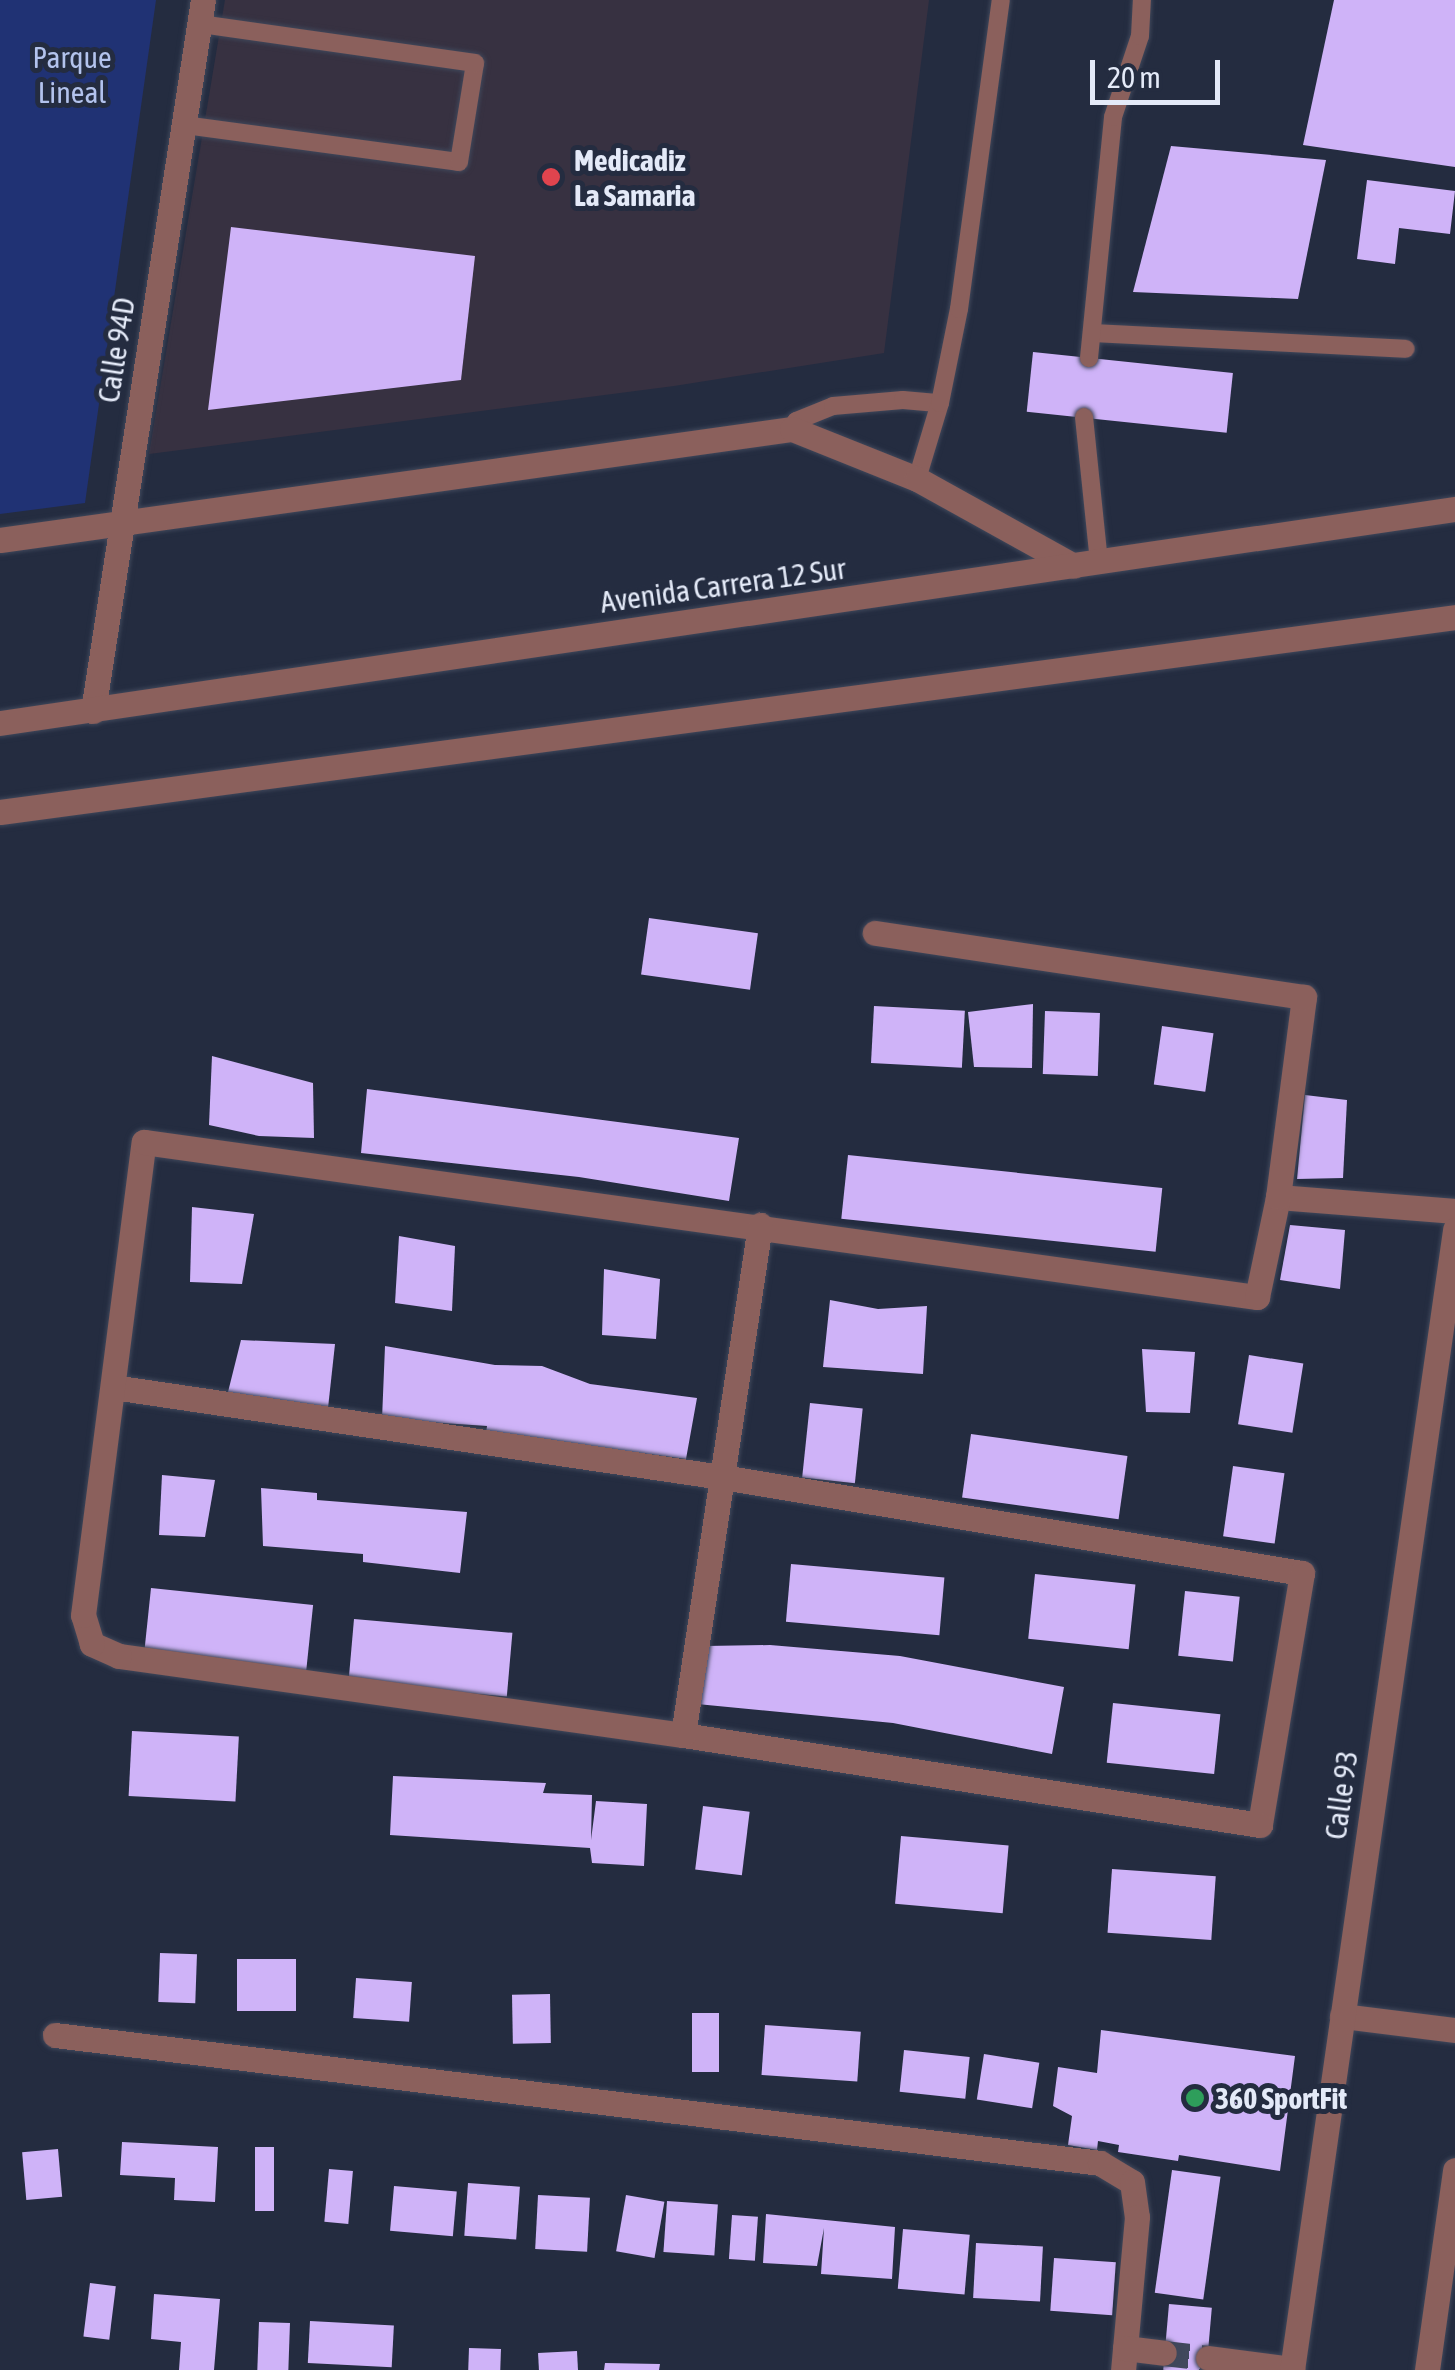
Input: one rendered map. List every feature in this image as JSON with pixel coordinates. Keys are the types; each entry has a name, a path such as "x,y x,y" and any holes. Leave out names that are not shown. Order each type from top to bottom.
{"street":[{"name":"Calle 94D","path":"93,710 202,12"},
{"path":"0,540 121,527 792,429 917,479 1086,564"},
{"name":"Avenida Carrera 12 Sur","path":"0,723 1455,510"},
{"path":"0,812 1455,616"},
{"path":"112,1388 722,1476 1302,1573 1260,1824 684,1735 120,1656 92,1644 83,1614 112,1388 144,1142 1257,1297 1278,1198 1304,997 875,933"},
{"path":"1278,1198 1455,1211"},
{"path":"684,1735 760,1225"},
{"name":"Calle 93","path":"1292,2370 1455,1230"},
{"path":"1342,2016 1455,2030"},
{"path":"55,2035 1100,2162 1132,2182 1137,2217 1124,2359 1164,2353"},
{"path":"1426,2370 1455,2170"},
{"path":"1208,2358 1292,2370"}],"lane":[{"path":"917,479 940,402 958,309 1001,0"},
{"path":"1089,358 1113,118 1140,36 1142,0"},
{"path":"185,125 459,162 476,63 202,12"},
{"path":"1092,333 1406,349"},
{"path":"792,429 796,421 832,406 904,400 940,402"},
{"path":"1084,417 1086,564"}],"shaded area":[{"name":"Medicadiz La Samaria","path":"225,0 929,0 884,353 674,386 149,454"}],"green space":[{"name":"Parque Lineal","path":"0,0 156,0 85,503 0,514"}],"building":[{"path":"1334,0 1455,0 1455,167 1303,145"},
{"path":"1171,146 1326,160 1298,299 1133,292"},
{"path":"1367,180 1455,191 1450,234 1399,228 1395,264 1357,259"},
{"path":"231,227 475,256 461,380 208,410"},
{"path":"1033,352 1233,373 1227,433 1027,412"},
{"path":"649,918 758,933 750,990 641,974"},
{"path":"1033,1004 1032,1068 974,1067 968,1012"},
{"path":"874,1006 965,1011 962,1068 871,1063"},
{"path":"1045,1011 1100,1013 1098,1076 1043,1074"},
{"path":"1162,1026 1213,1033 1205,1092 1154,1084"},
{"path":"212,1056 313,1083 314,1138 259,1136 209,1125"},
{"path":"367,1089 739,1138 729,1201 579,1177 361,1153"},
{"path":"1305,1095 1347,1100 1343,1178 1297,1179"},
{"path":"848,1155 1162,1188 1156,1252 841,1219"},
{"path":"192,1207 254,1214 242,1284 190,1282"},
{"path":"1290,1225 1345,1230 1340,1289 1280,1280"},
{"path":"399,1236 455,1246 452,1311 395,1303"},
{"path":"604,1269 660,1279 656,1339 602,1335"},
{"path":"830,1300 878,1309 927,1306 923,1374 823,1367"},
{"path":"241,1340 335,1344 328,1408 227,1396"},
{"path":"385,1346 495,1365 542,1366 590,1384 697,1398 686,1459 486,1433 487,1426 382,1419"},
{"path":"1142,1349 1195,1352 1190,1413 1146,1412"},
{"path":"1249,1355 1303,1364 1292,1433 1238,1424"},
{"path":"810,1403 863,1409 855,1483 802,1478"},
{"path":"971,1434 1127,1456 1119,1519 962,1497"},
{"path":"1233,1466 1284,1473 1275,1544 1223,1536"},
{"path":"162,1475 215,1480 205,1537 159,1535"},
{"path":"261,1488 317,1493 317,1500 467,1512 460,1573 363,1562 363,1554 263,1546"},
{"path":"791,1564 944,1577 939,1635 786,1622"},
{"path":"1035,1574 1135,1585 1129,1649 1028,1639"},
{"path":"151,1588 313,1605 306,1673 144,1656"},
{"path":"1185,1591 1240,1597 1233,1661 1178,1656"},
{"path":"354,1619 512,1633 507,1697 348,1683"},
{"path":"770,1645 900,1656 1064,1687 1052,1754 893,1723 697,1704 706,1646"},
{"path":"1113,1703 1220,1714 1214,1774 1107,1763"},
{"path":"132,1731 239,1737 235,1802 129,1796"},
{"path":"393,1776 546,1783 543,1793 592,1795 591,1840 596,1801 647,1804 644,1866 592,1863 590,1848 390,1835"},
{"path":"703,1806 750,1812 742,1875 695,1870"},
{"path":"901,1836 1009,1845 1003,1913 895,1904"},
{"path":"1112,1869 1216,1876 1211,1940 1108,1933"},
{"path":"160,1953 197,1954 195,2003 158,2002"},
{"path":"237,1959 296,1959 296,2011 237,2011"},
{"path":"356,1978 412,1982 409,2022 353,2018"},
{"path":"550,1994 551,2043 513,2044 512,1995"},
{"path":"692,2013 719,2013 719,2072 692,2072"},
{"path":"765,2025 861,2032 857,2082 762,2075"},
{"name":"360 SportFit","path":"1101,2030 1295,2056 1280,2171 1179,2155 1178,2161 1118,2152 1119,2145 1098,2141 1097,2150 1068,2145 1072,2116 1053,2106 1058,2067 1097,2073"},
{"path":"904,2050 970,2057 965,2099 900,2092"},
{"path":"984,2054 1039,2063 1032,2108 977,2099"},
{"path":"122,2142 218,2147 215,2202 174,2200 175,2178 120,2175"},
{"path":"255,2147 274,2147 274,2211 255,2211"},
{"path":"58,2149 62,2197 26,2200 22,2152"},
{"path":"329,2169 353,2171 348,2224 324,2222"},
{"path":"1172,2170 1221,2177 1203,2300 1155,2293"},
{"path":"468,2183 520,2187 516,2239 464,2236"},
{"path":"394,2186 457,2191 453,2236 390,2231"},
{"path":"538,2195 590,2198 587,2252 535,2249"},
{"path":"626,2195 664,2202 655,2258 616,2251"},
{"path":"667,2201 718,2205 714,2255 663,2252"},
{"path":"766,2214 895,2227 892,2279 821,2274 824,2228 817,2266 763,2263"},
{"path":"732,2215 758,2217 755,2261 729,2259"},
{"path":"903,2229 970,2235 965,2295 898,2289"},
{"path":"976,2243 1043,2247 1040,2301 973,2298"},
{"path":"1054,2258 1116,2262 1112,2315 1050,2311"},
{"path":"90,2283 116,2286 109,2340 83,2337"},
{"path":"154,2294 220,2299 214,2370 179,2370 181,2342 151,2339"},
{"path":"1169,2304 1212,2308 1206,2370 1163,2370"},
{"path":"310,2321 394,2325 392,2367 308,2363"},
{"path":"259,2322 290,2323 288,2370 257,2370"},
{"path":"469,2348 501,2349 500,2370 468,2370"},
{"path":"577,2351 578,2370 539,2370 538,2353"},
{"path":"605,2363 660,2364 659,2370 604,2370"}],"tunnel":[{"path":"1164,2353 1208,2358"}],"place":[{"name":"Medicadiz La Samaria","path":"551,177"},
{"name":"360 SportFit","path":"1195,2098"}]}
